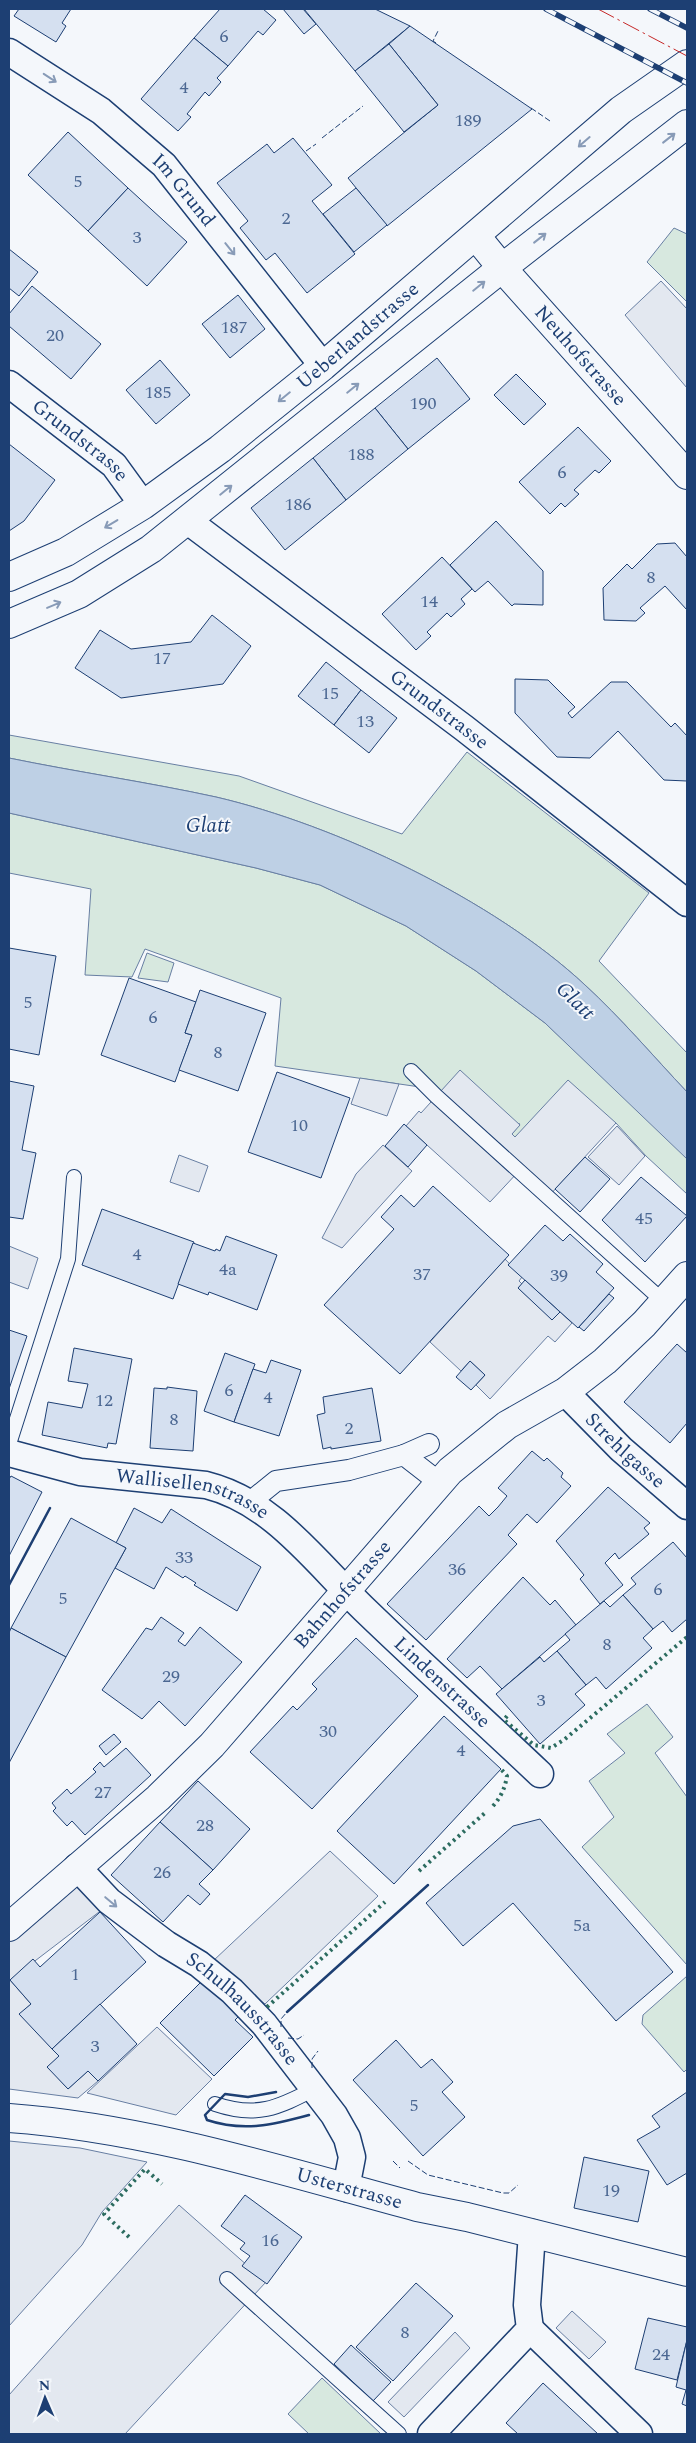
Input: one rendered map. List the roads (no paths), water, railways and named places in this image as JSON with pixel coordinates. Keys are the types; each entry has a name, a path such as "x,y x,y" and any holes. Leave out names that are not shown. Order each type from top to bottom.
{"street":[{"name":"Im Grund","path":"9,52 101,111 164,165 323,366"},
{"name":"Ueberlandstrasse","path":"9,578 66,552 143,505 220,449 323,366 622,110 687,64"},
{"name":"Ueberlandstrasse","path":"9,624 79,594 151,549 197,528 502,268 687,124"},
{"name":"Neuhofstrasse","path":"476,236 502,268 684,463"},
{"name":"Grundstrasse","path":"9,384 114,465 143,505"},
{"name":"Grundstrasse","path":"197,528 464,728 687,902"},
{"name":"Bahnhofstrasse","path":"9,1926 158,1798 212,1744 440,1483 468,1454 496,1433 565,1392 605,1361 687,1276"},
{"name":"Strehlgasse","path":"565,1392 621,1449 687,1506"},
{"path":"250,1502 276,1481 349,1470 404,1455 429,1444"},
{"name":"Wallisellenstrasse","path":"9,1453 80,1472 206,1485 223,1489 250,1502 289,1532 346,1591"},
{"path":"404,1455 440,1483"},
{"name":"Lindenstrasse","path":"346,1591 540,1774"},
{"name":"Schulhausstrasse","path":"77,1867 109,1900 166,1944 199,1964 232,1991 264,2024 334,2115 347,2138 352,2157 346,2188"},
{"name":"Usterstrasse","path":"9,2118 54,2121 115,2130 687,2272"},
{"path":"532,2233 527,2305 530,2329 639,2434"},
{"path":"431,2434 530,2329"}],"lane":[{"path":"411,1071 436,1096 664,1302"},
{"path":"9,1444 68,1259 74,1177"},
{"path":"215,2104 234,2111 264,2111 283,2106 314,2089"},
{"path":"227,2279 399,2434"}],"water":[{"name":"Glatt","path":"9,758 216,797 263,810 311,826 361,846 460,896 506,924 548,954 585,985 687,1092 687,1159 545,1023 476,971 406,926 320,885 256,868 9,813"}],"railway":[{"path":"546,9 687,83"},
{"path":"650,9 687,28"}]}
